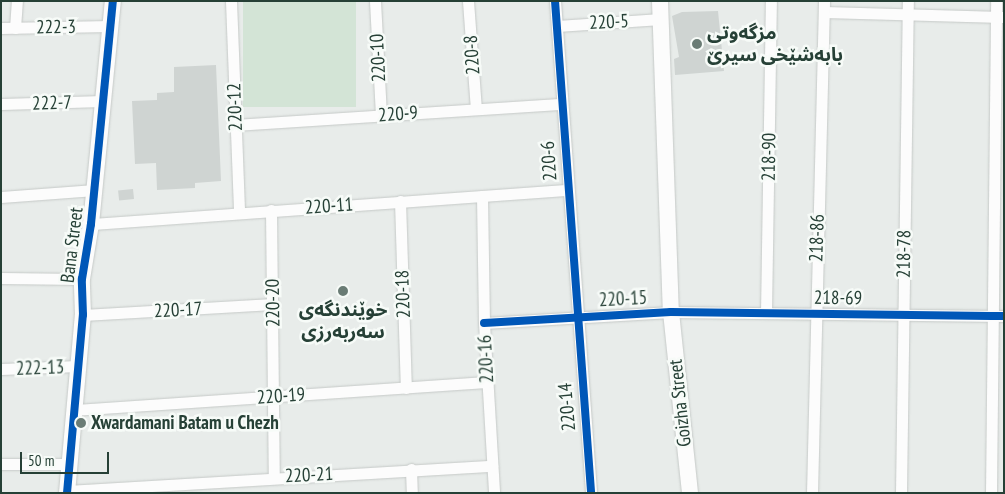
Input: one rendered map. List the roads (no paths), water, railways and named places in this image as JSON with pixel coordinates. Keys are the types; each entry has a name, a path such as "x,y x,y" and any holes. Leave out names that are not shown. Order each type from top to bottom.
{"street":[{"path":"15,28 16,1"},
{"name":"Bana Street","path":"67,492 83,315 82,279 95,190 113,1"},
{"name":"220-12","path":"232,1 239,212"},
{"name":"220-10","path":"375,1 382,115"},
{"name":"220-8","path":"468,1 476,109"},
{"name":"220-6","path":"555,1 576,318"},
{"name":"Goizha Street","path":"660,1 671,312 690,493"},
{"name":"218-90","path":"766,313 771,1"},
{"name":"218-78","path":"901,493 908,1"},
{"path":"991,493 992,316 1000,17 996,1"},
{"path":"824,7 908,15 1000,17"},
{"name":"218-86","path":"812,493 824,7"},
{"name":"220-5","path":"557,26 661,19"},
{"name":"222-3","path":"1,28 111,26"},
{"name":"222-7","path":"1,104 103,101"},
{"name":"220-9","path":"236,125 561,104"},
{"path":"1,197 95,190"},
{"name":"220-11","path":"91,224 567,190"},
{"name":"220-16","path":"482,196 484,323 494,493"},
{"name":"220-18","path":"400,201 406,388"},
{"name":"220-20","path":"272,210 275,396 274,476"},
{"path":"1,278 82,279"},
{"name":"220-17","path":"83,315 273,304"},
{"name":"218-69","path":"671,312 1004,316"},
{"name":"220-15","path":"484,323 671,312"},
{"name":"220-14","path":"576,318 591,493"},
{"name":"222-13","path":"1,369 78,366"},
{"name":"220-19","path":"74,410 488,382"},
{"path":"1,464 69,464"},
{"name":"220-21","path":"67,492 274,476 492,466"},
{"path":"411,469 412,493"}],"place":[{"name":"مزگه‌وتی بابەشێخی سیرێ","path":"697,44"},
{"name":"خوێندنگەی سەربەرزی","path":"343,291"},
{"name":"Xwardamani Batam u Chezh","path":"81,423"}]}
